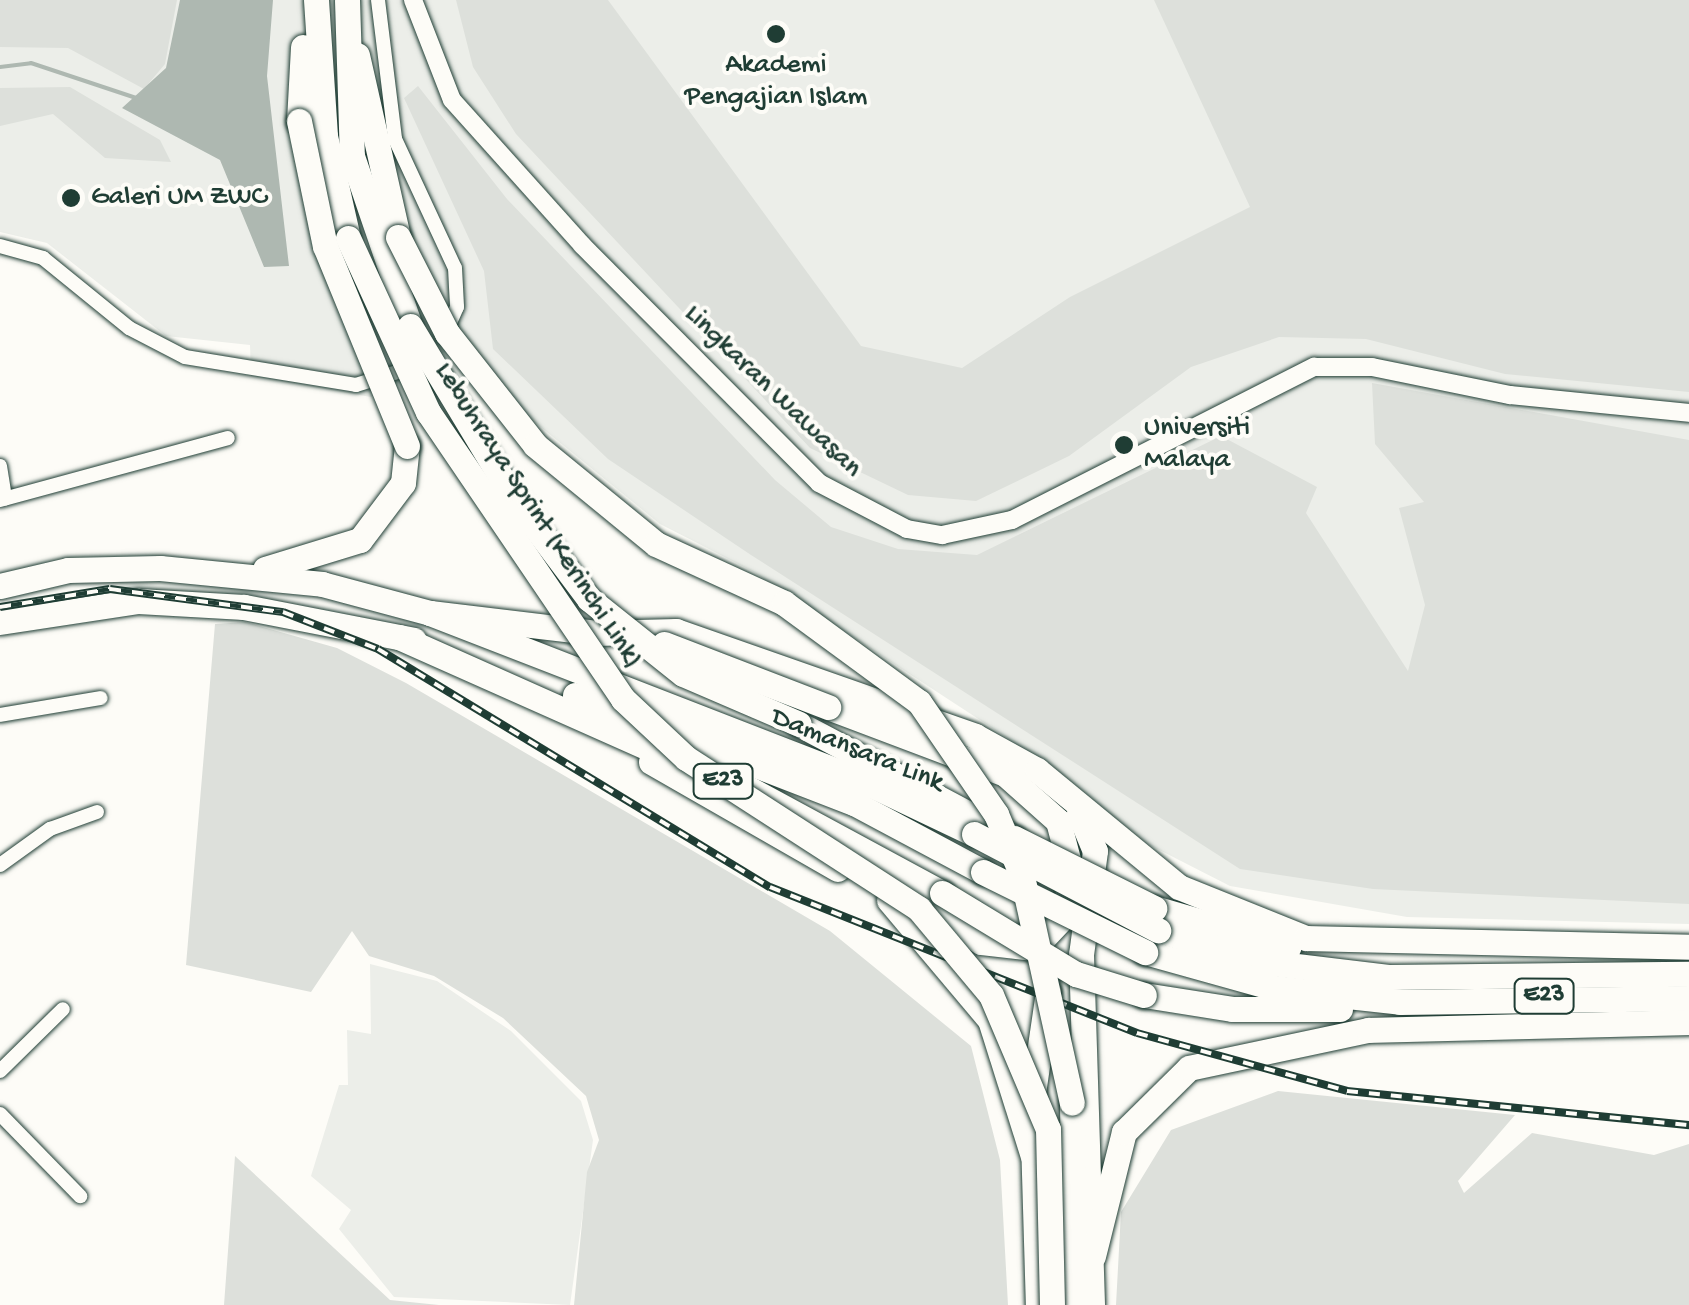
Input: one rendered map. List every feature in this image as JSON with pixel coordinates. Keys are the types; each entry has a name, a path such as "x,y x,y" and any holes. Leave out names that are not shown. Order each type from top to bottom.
{"highway":[{"path":"250,573 360,540 403,483 407,446 325,246 299,122 308,0"},
{"name":"Lebuhraya Sprint (Kerinchi Link)","path":"316,0 326,136 348,238 383,329 449,445 566,625 622,699 686,758 919,909 991,995 1048,1129 1052,1305"},
{"name":"Lebuhraya Sprint (Kerinchi Link)","path":"350,0 387,241 446,334 535,446 656,544 784,603 882,668 966,766 1022,876 1062,1025 1074,1305"},
{"path":"387,241 456,404 557,561 630,638 683,674 798,724 1014,838 1152,930 1228,934 1352,956 1540,955 1689,963"},
{"path":"399,637 656,747 981,942 1034,948 1057,933 1069,889 1067,844 1035,794 949,749 691,659 627,617 456,404"},
{"name":"Damansara Link","path":"0,586 68,570 250,573 430,614 865,782 974,834 1152,930 1274,988 1400,1002 1689,998"},
{"name":"Damansara Link","path":"0,622 138,601 244,607 451,648 756,763 983,872 1152,930 1263,962 1369,976 1689,974"},
{"path":"430,614 559,631 676,631 974,736 1037,770 1179,887"},
{"path":"595,721 722,808 882,894 926,934 1002,1044 1034,1156"},
{"path":"686,758 874,850 1023,947 1144,995 1232,1009 1400,1002"},
{"path":"1037,770 1086,823 1095,852 1081,1008 1090,1103 1092,1305"},
{"path":"1038,1305 1032,1094 1052,971 1089,909 1149,877 1306,938 1689,947"},
{"path":"1540,955 1618,943"},
{"path":"1093,1256 1124,1132 1189,1068 1368,1030 1689,1022"},
{"path":"1032,1094 1048,1076 1069,1071 1090,1103"}],"street":[{"name":"Lingkaran Wawasan","path":"413,0 452,100 582,245 818,482 907,530 942,535 1012,520 1314,368 1372,367 1510,395 1689,413"},
{"path":"0,246 42,258 129,328 184,357 356,385 399,377 439,344 458,288 395,139 380,2"},
{"path":"0,466 2,500 228,438"},
{"path":"0,715 101,698"},
{"path":"0,864 50,829 96,812"},
{"path":"0,1070 63,1009"},
{"path":"0,1114 80,1196"}],"shaded area":[{"name":"Universiti Malaya","path":"0,0 1689,0 1689,924 1407,917 1230,886 1132,836 1006,737 752,571 660,524 531,419 466,339 371,397 251,376 250,345 166,336 47,243 0,232"},
{"path":"0,0 177,0 165,64 144,89 68,48 0,47"},
{"path":"180,0 273,0 267,76 289,266 264,267 220,160 122,108 166,68"},
{"path":"456,0 608,0 861,346 962,368 1070,297 1250,207 1154,0 1689,0 1689,392 1505,374 1366,339 1279,337 1191,367 1069,456 976,501 908,495 810,448 516,134 473,67"},
{"path":"418,86 507,199 775,480 831,527 898,549 977,555 1221,436 1317,487 1306,513 1408,671 1425,605 1399,508 1424,502 1375,444 1372,383 1689,440 1689,904 1373,889 1240,869 751,555 608,459 493,349 484,271 404,98"},
{"path":"70,87 160,140 171,162 105,158 53,114 0,126 0,88"},
{"path":"245,622 337,648 406,683 830,931 971,1046 1000,1160 1008,1305 574,1305 587,1172 599,1140 586,1096 503,1018 434,976 369,956 352,931 311,992 186,965 215,624"},
{"path":"370,964 437,981 511,1031 581,1101 593,1140 570,1305 394,1297 339,1229 351,1210 311,1176 339,1085 348,1085 347,1030 371,1034"},
{"path":"1278,1091 1515,1115 1458,1181 1464,1193 1532,1133 1654,1155 1689,1144 1689,1305 1116,1305 1121,1212 1171,1130"},
{"path":"235,1156 390,1300 439,1305 224,1305"}],"waterway":[{"path":"0,67 31,63 139,99"}],"railway":[{"path":"0,607 110,589 283,612 378,649 770,887 1137,1033 1347,1091 1689,1125"}],"place":[{"name":"Akademi Pengajian Islam","path":"776,34"},
{"name":"Galeri UM ZWC","path":"71,198"},
{"name":"Universiti Malaya","path":"1124,445"}]}
